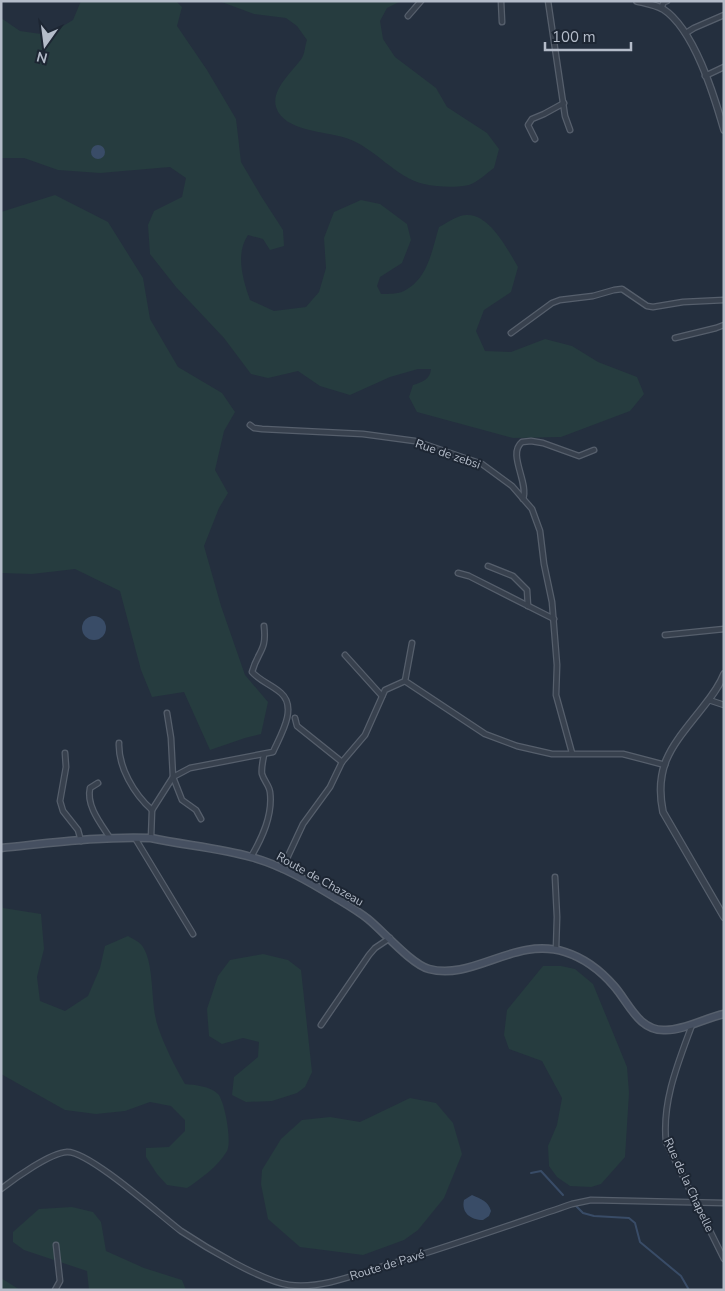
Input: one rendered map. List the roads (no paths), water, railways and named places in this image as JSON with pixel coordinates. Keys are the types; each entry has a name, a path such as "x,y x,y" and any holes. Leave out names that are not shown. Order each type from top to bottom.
{"main road":[{"name":"Route de Chazeau","path":"1,848 110,838 151,838 251,857 282,868 336,898 366,918 420,965 426,968 439,970 470,966 532,948 556,949 572,954 596,969 613,985 639,1019 647,1026 658,1030 669,1030 724,1014"}],"street":[{"path":"408,16 421,1"},
{"path":"501,1 502,22"},
{"path":"548,1 565,116 570,130"},
{"path":"637,1 660,4 667,1"},
{"path":"660,4 686,33 705,76 724,130"},
{"path":"686,33 724,15"},
{"path":"705,76 724,67"},
{"path":"534,139 528,125 532,119 564,103"},
{"path":"511,333 552,303 560,300 593,296 614,290 622,289 648,306 653,307 683,302 724,300"},
{"path":"675,338 724,325"},
{"name":"Rue de zebsi","path":"250,424 254,428 262,429 363,434 415,442 482,464 512,486 532,509 540,531 554,619 556,695 572,753"},
{"path":"523,499 525,491 516,455 516,449 522,442 543,443 579,456 594,450"},
{"path":"488,566 514,576 527,590 528,606"},
{"path":"458,573 469,576 554,619"},
{"path":"151,838 152,810 173,777 190,768 273,752 286,722 288,706 283,694 257,678 252,672 255,661 264,649 266,640 264,626"},
{"path":"665,635 724,629"},
{"path":"405,681 412,643"},
{"path":"345,655 382,696"},
{"path":"723,915 663,812 661,776 664,764 672,748 709,700 724,674"},
{"path":"405,681 485,734 517,746 552,754 623,754 664,764"},
{"path":"282,868 303,824 330,787 342,762 364,735 385,690 405,681"},
{"path":"709,700 724,705"},
{"path":"167,713 171,738 173,777 182,800 196,810 201,819"},
{"path":"295,718 297,726 342,762"},
{"path":"119,743 121,762 126,773 141,800 152,810"},
{"path":"66,753 66,767 60,801 63,811 78,830 81,841"},
{"path":"251,857 262,837 269,813 270,793 262,773 264,754"},
{"path":"98,783 90,788 89,800 99,822 110,838"},
{"path":"135,838 193,934"},
{"path":"555,877 556,949"},
{"path":"321,1025 369,955 375,948 390,938"},
{"name":"Rue de la Chapelle","path":"692,1024 671,1082 664,1124 666,1142 724,1259"},
{"name":"Route de Pavé","path":"1,1189 24,1172 59,1153 75,1153 121,1183 182,1231 198,1241 271,1281 295,1285 317,1284 359,1274 572,1204 591,1200 724,1203"},
{"path":"55,1290 60,1281 56,1245"}],"water":[{"path":"98,145 103,147 105,152 103,157 98,159 93,157 91,152 93,147"},
{"path":"94,616 99,617 105,623 105,633 99,639 94,640 89,639 83,633 82,628 83,623 89,617"},
{"path":"472,1195 484,1201 490,1208 489,1216 483,1220 471,1217 464,1209 464,1200"}],"waterway":[{"path":"531,1173 541,1171 563,1195"},
{"path":"576,1206 583,1213 594,1216 629,1218 635,1223 640,1242 681,1276 689,1290"}]}
